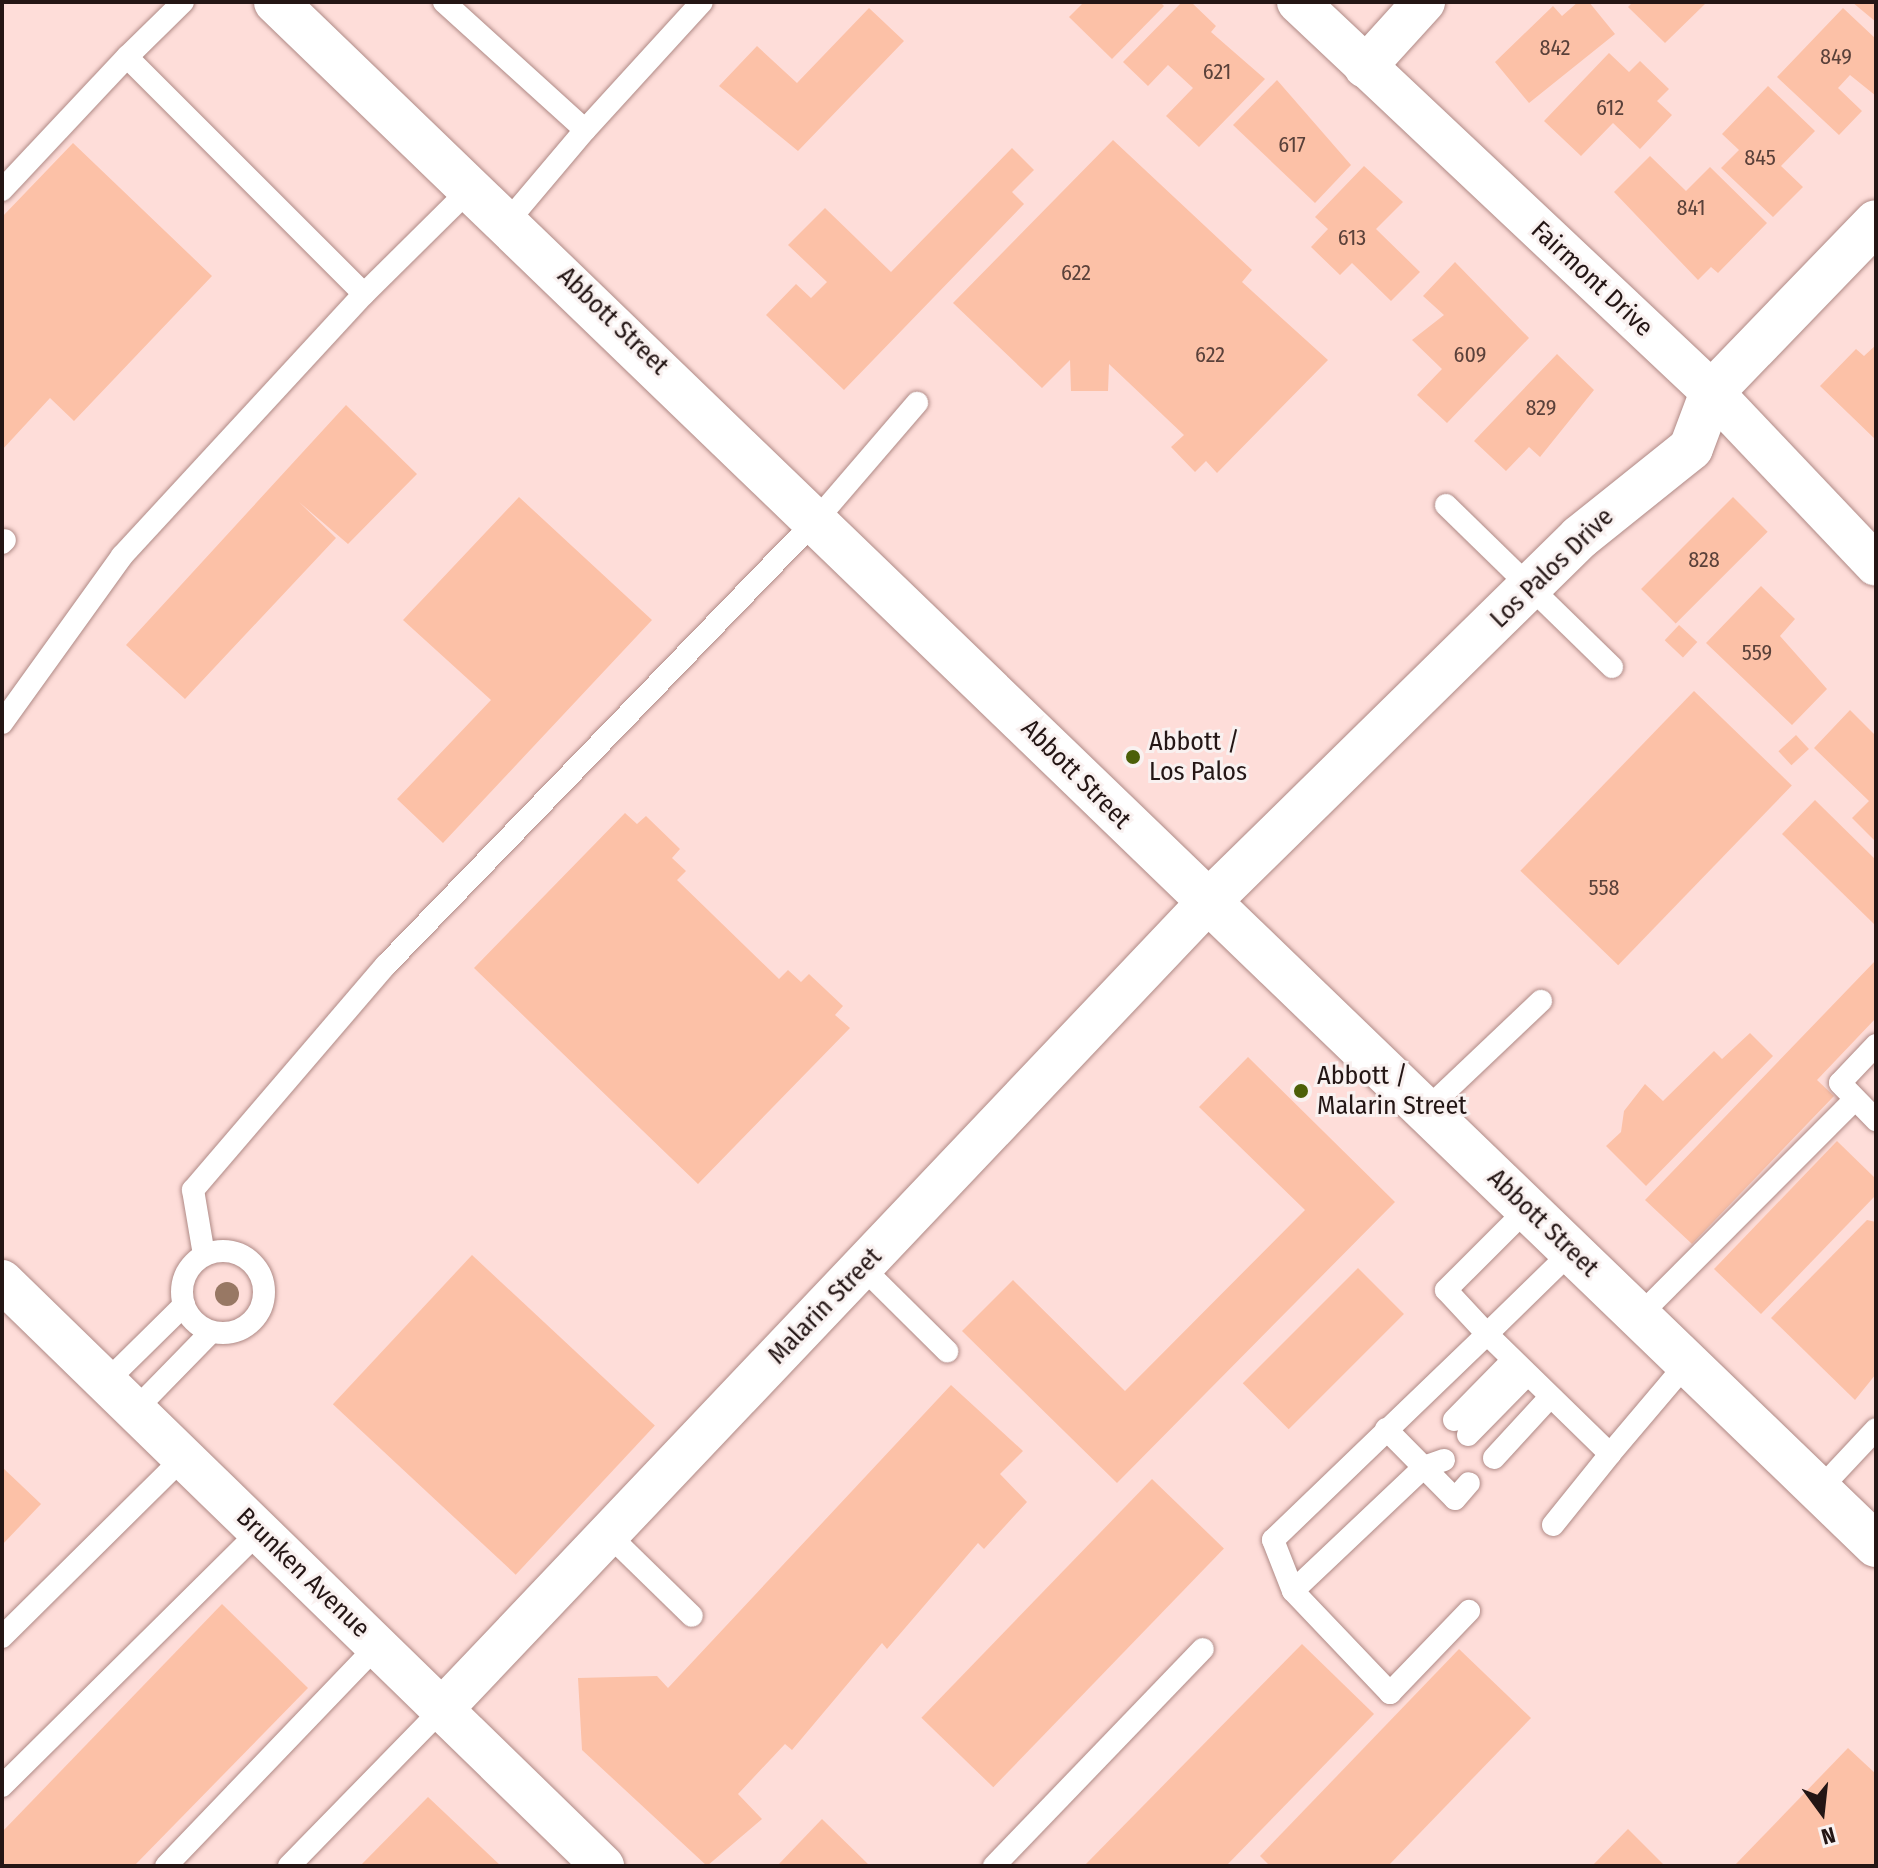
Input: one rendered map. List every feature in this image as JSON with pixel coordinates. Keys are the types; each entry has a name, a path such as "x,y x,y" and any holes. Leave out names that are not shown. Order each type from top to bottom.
{"main road":[{"name":"Abbott Street","path":"276,2 509,220 818,518 1208,902 1876,1545"},
{"name":"Los Palos Drive","path":"1208,902 1627,496 1691,448 1712,392 1876,222"}],"street":[{"name":"Fairmont Drive","path":"1298,2 1712,392 1876,565"},
{"path":"1365,67 1424,2"},
{"name":"Malarin Street","path":"442,1709 1208,902"},
{"name":"Brunken Avenue","path":"2,1281 603,1866"}],"lane":[{"path":"2,190 183,2"},
{"path":"444,2 585,130"},
{"path":"509,220 585,130 702,2"},
{"path":"127,57 364,294"},
{"path":"2,723 122,556 364,294 473,186"},
{"path":"119,1397 184,1305 183,1283 204,1255 193,1190 386,965 818,518 917,403"},
{"path":"1446,505 1612,667"},
{"path":"1425,1111 1541,1001"},
{"path":"1876,1045 1840,1083 1876,1120"},
{"path":"1639,1316 1855,1099"},
{"path":"1527,1209 1446,1290 1520,1368 1610,1454"},
{"path":"1469,1611 1390,1693 1293,1591 1273,1540 1572,1251"},
{"path":"119,1397 211,1332 250,1324 265,1288 243,1255 204,1255"},
{"path":"862,1267 947,1351"},
{"path":"184,1305 211,1332"},
{"path":"1553,1525 1688,1362"},
{"path":"1461,1428 1520,1368"},
{"path":"1494,1458 1550,1397"},
{"path":"1386,1429 1433,1458 1462,1491"},
{"path":"1819,1490 1876,1429"},
{"path":"1293,1591 1433,1458"},
{"path":"2,1637 182,1459"},
{"path":"2,1786 259,1532"},
{"path":"608,1534 692,1616"},
{"path":"166,1866 378,1645"},
{"path":"994,1866 1203,1649"},
{"path":"289,1866 442,1709"}],"building":[{"path":"1084,2 1160,2 1164,6 1112,59 1069,17"},
{"path":"1182,2 1191,2 1216,26 1211,32 1265,79 1199,147 1166,116 1193,88 1168,65 1148,86 1123,62"},
{"path":"1578,2 1589,2 1615,34 1529,103 1495,62 1553,6 1562,16"},
{"path":"1633,2 1707,2 1665,43 1628,7"},
{"path":"1852,2 1876,2 1876,22"},
{"path":"869,8 904,41 798,151 719,86 757,46 797,83"},
{"path":"1843,8 1876,39 1876,96 1850,75 1838,88 1862,111 1839,135 1777,77"},
{"path":"1609,53 1629,72 1640,61 1669,89 1657,101 1672,115 1640,149 1613,123 1581,156 1544,121"},
{"path":"1277,80 1351,165 1315,203 1233,125"},
{"path":"1768,86 1815,131 1781,166 1803,187 1773,217 1721,168 1739,150 1722,134"},
{"path":"1113,140 1252,270 1242,282 1328,360 1217,473 1206,461 1195,472 1171,447 1184,435 1109,364 1108,391 1071,391 1070,360 1042,388 953,303"},
{"path":"73,143 212,276 74,421 50,398 2,450 2,217"},
{"path":"1012,148 1034,170 1012,192 1024,204 844,390 766,315 796,284 811,298 827,282 788,245 825,208 891,272"},
{"path":"1650,156 1686,191 1710,167 1767,223 1718,273 1711,267 1698,280 1614,192"},
{"path":"1364,166 1403,202 1376,229 1420,272 1391,301 1352,263 1340,275 1311,247 1328,229 1315,217"},
{"path":"1455,262 1529,338 1447,423 1417,395 1442,369 1412,340 1444,315 1423,296"},
{"path":"1876,345 1876,440 1820,386 1856,349 1864,356"},
{"path":"1557,354 1594,390 1540,457 1529,447 1506,471 1474,441"},
{"path":"346,405 417,474 348,544 299,502 336,538 185,699 126,645"},
{"path":"519,497 652,620 443,843 397,799 491,700 403,620"},
{"path":"1733,497 1768,532 1676,624 1641,589"},
{"path":"1761,586 1795,619 1780,636 1827,689 1792,725 1706,643"},
{"path":"1679,625 1697,642 1683,657 1665,640"},
{"path":"1694,691 1792,785 1618,965 1520,871"},
{"path":"1850,710 1876,736 1876,842 1852,818 1869,801 1814,748"},
{"path":"1796,735 1809,749 1791,765 1778,751"},
{"path":"1815,800 1876,860 1876,926 1782,834"},
{"path":"625,813 637,824 646,816 680,849 672,858 686,871 677,880 779,979 788,970 801,982 809,974 843,1006 835,1015 850,1028 698,1184 474,968"},
{"path":"1876,960 1876,1018 1817,1080 1834,1096 1692,1244 1645,1200"},
{"path":"1750,1033 1773,1056 1646,1186 1606,1146 1621,1132 1624,1111 1645,1084 1663,1101 1714,1051 1722,1059"},
{"path":"1248,1057 1395,1202 1117,1483 962,1331 1013,1280 1125,1391 1305,1210 1199,1107"},
{"path":"1837,1141 1876,1179 1876,1195 1761,1314 1714,1269"},
{"path":"1867,1220 1876,1222 1876,1374 1855,1400 1771,1318"},
{"path":"472,1255 655,1425 516,1575 333,1404"},
{"path":"1358,1268 1404,1314 1289,1429 1243,1383"},
{"path":"951,1385 1023,1451 1000,1474 1027,1502 984,1549 978,1543 887,1649 882,1643 792,1750 785,1744 738,1794 762,1819 707,1866 582,1750 578,1678 657,1676 668,1688"},
{"path":"2,1467 41,1504 2,1545"},
{"path":"1152,1479 1224,1548 993,1787 921,1718"},
{"path":"222,1604 308,1688 134,1866 2,1866 2,1832"},
{"path":"1302,1644 1374,1714 1226,1866 1084,1866"},
{"path":"1459,1649 1531,1718 1388,1866 1270,1866 1260,1856"},
{"path":"1848,1748 1876,1774 1876,1866 1734,1866"},
{"path":"428,1797 501,1866 360,1866"},
{"path":"822,1819 870,1866 777,1866"},
{"path":"1628,1829 1665,1866 1592,1866"}],"place":[{"name":"Abbott / Los Palos","path":"1133,757"},
{"name":"Abbott / Malarin Street","path":"1301,1091"}]}
